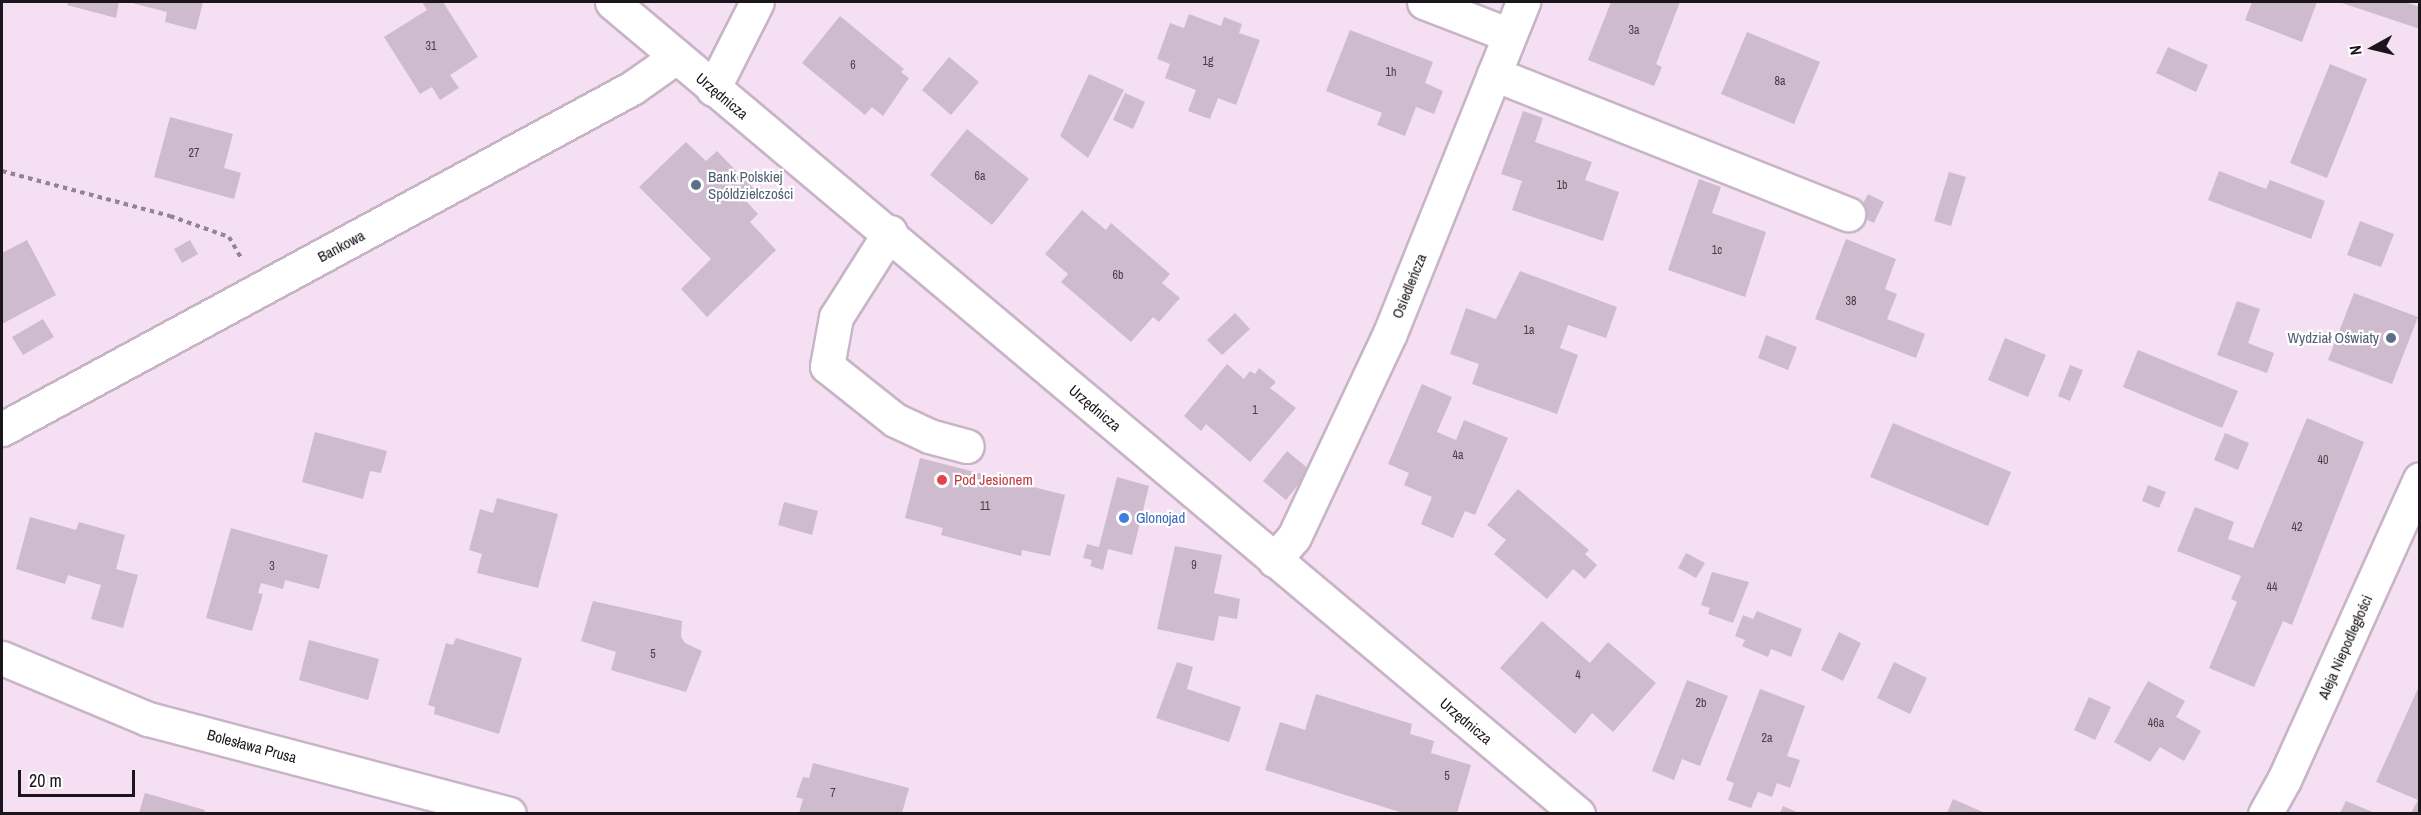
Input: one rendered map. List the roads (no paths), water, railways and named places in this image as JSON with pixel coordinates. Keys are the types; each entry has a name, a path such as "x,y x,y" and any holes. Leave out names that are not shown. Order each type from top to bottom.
{"street":[{"name":"Urzędnicza","path":"612,2 713,89 890,232 1274,560 1578,813"},
{"path":"713,89 757,2"},
{"path":"1424,2 1509,35"},
{"name":"Osiedleńcza","path":"1274,560 1294,537 1390,333 1523,2"},
{"name":"Bankowa","path":"2,429 632,88 676,57"},
{"path":"1494,74 1848,214"},
{"path":"890,232 836,317 827,366 895,420 929,436 967,446"},
{"name":"Aleja Niepodległości","path":"2265,813 2284,780 2420,479"},
{"name":"Bolesława Prusa","path":"2,658 148,719 509,813"}],"place":[{"name":"Bank Polskiej Spóldzielczości","path":"696,185"},
{"name":"Wydział Oświaty","path":"2391,338"},
{"name":"Pod Jesionem","path":"942,480"},
{"name":"Glonojad","path":"1124,518"}]}
